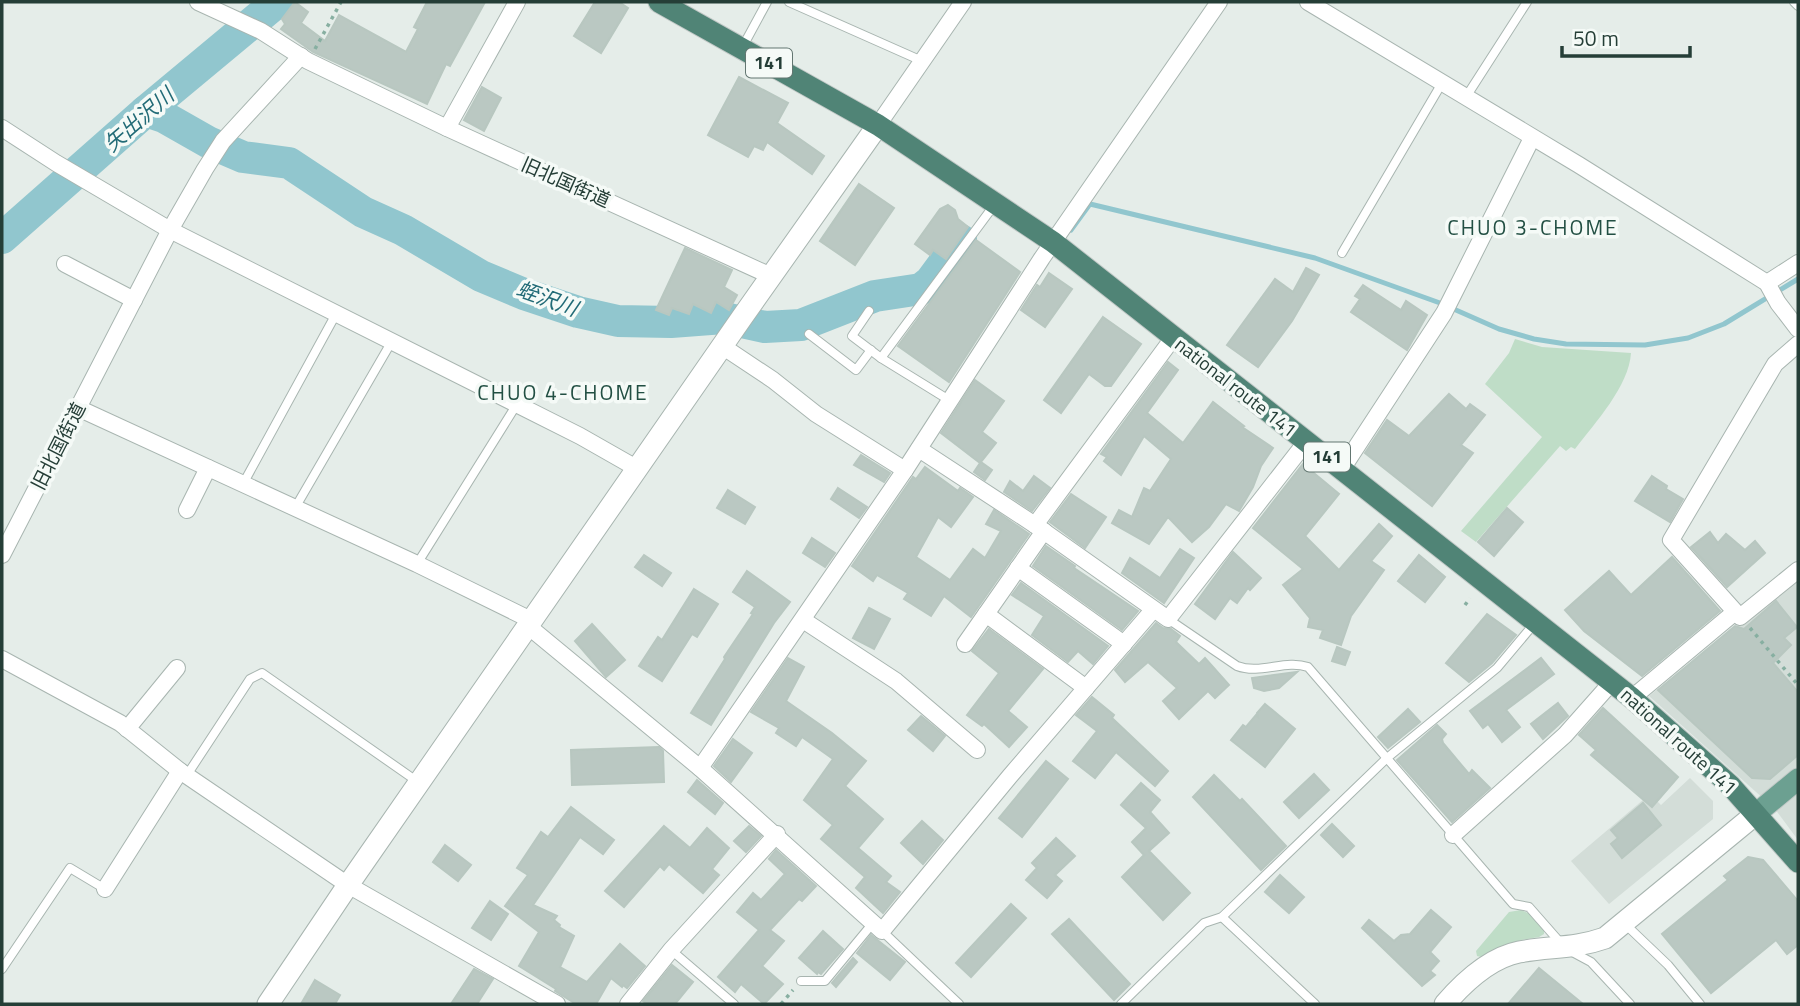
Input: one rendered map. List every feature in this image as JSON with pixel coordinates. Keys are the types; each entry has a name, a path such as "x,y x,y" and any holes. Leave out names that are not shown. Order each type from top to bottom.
{"highway":[{"name":"national route 141","path":"659,2 878,125 995,204 1059,234 1173,338 1632,698 1730,785 1798,862"}],"main road":[{"path":"1757,813 1798,779"}],"street":[{"path":"198,2 261,31 304,58"},
{"path":"447,128 517,2"},
{"path":"268,1004 732,331 963,2"},
{"path":"700,768 905,470 1059,234 1219,2"},
{"path":"1308,2 1767,284 1798,329"},
{"name":"旧北国街道","path":"2,555 170,230 219,147 259,99 304,58 447,128 771,275"},
{"path":"2,128 170,230 517,404 638,469"},
{"path":"1342,469 1444,313 1532,138"},
{"path":"1767,284 1798,263"},
{"path":"65,264 134,300"},
{"path":"732,331 773,380 816,414 905,470"},
{"path":"965,644 1018,568 1040,528 1173,338"},
{"path":"1737,614 1671,540 1775,364 1798,344"},
{"path":"78,408 417,564 531,624 777,834 878,927 1153,610"},
{"path":"919,449 1040,528 1168,619 1306,442"},
{"path":"187,510 208,468"},
{"path":"1018,568 1124,644"},
{"path":"1632,698 1737,614 1798,570"},
{"path":"986,614 1086,688"},
{"path":"803,620 896,681 976,750"},
{"path":"2,659 127,729 183,773 348,885 557,1004"},
{"path":"127,729 177,668"},
{"path":"1453,835 1565,735 1612,682"},
{"path":"105,888 183,773"},
{"path":"1445,1004 1458,989 1488,964 1517,952 1585,946 1605,938 1757,813"},
{"path":"628,1004 671,950 777,834"}],"lane":[{"path":"742,48 767,2"},
{"path":"789,2 922,61"},
{"path":"1466,97 1527,2"},
{"path":"1794,2 1798,6"},
{"path":"1342,253 1442,83"},
{"path":"881,358 995,204"},
{"path":"869,311 852,336 881,358 949,400"},
{"path":"243,484 336,314"},
{"path":"809,334 856,370 871,350"},
{"path":"295,508 392,341"},
{"path":"417,564 517,404"},
{"path":"1168,619 1237,666 1250,671 1298,664 1308,667 1513,904 1529,907 1565,948 1591,962 1630,1004"},
{"path":"1121,1004 1204,923 1222,917 1387,758 1497,668 1536,621"},
{"path":"183,773 250,679 262,673 420,783"},
{"path":"2,969 71,868 105,888"},
{"path":"1222,917 1315,1004"},
{"path":"1625,924 1668,965 1700,1004"},
{"path":"801,981 825,981 878,927 959,1004"},
{"path":"671,950 734,1004"}],"path":[{"path":"304,58 341,2"},
{"path":"1465,605 1469,598"},
{"path":"1737,614 1798,685"},
{"path":"781,1004 801,981"}],"shaded area":[{"path":"1798,577 1798,840 1775,809 1649,696"},
{"path":"1690,778 1713,801 1713,819 1609,904 1571,861 1650,794 1661,805"}],"green space":[{"path":"1515,339 1542,347 1631,353 1629,366 1618,391 1575,449 1571,447 1566,451 1560,446 1476,542 1461,531 1542,437 1485,384 1509,353"},
{"path":"1521,910 1532,915 1544,930 1544,934 1521,940 1481,957 1477,956 1476,951 1509,912"}],"building":[{"path":"295,2 308,12 301,23 325,41 339,15 406,52 418,29 414,27 427,2 485,2 450,66 446,64 427,104 313,52 281,29 285,24 282,19"},
{"path":"595,2 619,2 628,8 601,53 574,36"},
{"path":"739,77 788,103 777,123 824,156 812,174 767,142 763,150 754,146 748,157 708,135"},
{"path":"482,87 501,98 484,131 464,120"},
{"path":"859,184 894,208 855,265 820,241"},
{"path":"948,205 968,227 946,259 933,250 930,255 915,244 940,209"},
{"path":"976,240 1020,272 949,382 898,346"},
{"path":"685,248 732,270 724,287 737,295 729,310 716,302 711,313 693,304 689,314 672,308 669,315 656,310"},
{"path":"1306,268 1319,275 1292,321 1258,367 1227,345 1275,279 1293,292"},
{"path":"1049,273 1072,289 1045,327 1021,310 1037,285 1040,287"},
{"path":"1363,285 1401,310 1406,301 1427,315 1407,350 1351,312 1360,299 1355,296"},
{"path":"1103,317 1141,344 1111,386 1105,386 1089,374 1061,413 1044,400"},
{"path":"1168,362 1178,370 1147,413 1183,443 1213,402 1244,426 1242,427 1273,448 1239,511 1226,504 1209,527 1192,542 1168,517 1149,544 1112,523 1119,510 1132,517 1144,488 1150,491 1171,459 1144,436 1121,475 1104,461 1107,457 1101,454"},
{"path":"975,380 1004,401 982,432 996,443 981,462 992,470 985,480 974,472 980,463 941,433"},
{"path":"1449,394 1466,409 1470,404 1485,415 1461,445 1473,453 1432,506 1365,453 1387,420 1409,436"},
{"path":"861,455 890,473 884,482 854,465"},
{"path":"1303,464 1339,494 1305,536 1339,570 1379,524 1392,536 1371,561 1384,570 1351,616 1341,645 1320,638 1323,630 1308,627 1310,618 1283,585 1303,569 1253,528"},
{"path":"925,467 958,491 960,488 973,497 951,527 938,517 916,557 950,580 973,549 985,558 1001,531 986,524 994,510 1029,534 971,617 944,596 931,616 904,599 908,593 877,575 873,581 852,566 913,477 916,479"},
{"path":"1034,476 1050,488 1032,511 1004,492 1010,481 1023,491"},
{"path":"1652,476 1683,499 1670,522 1635,501"},
{"path":"838,488 867,507 859,518 831,499"},
{"path":"728,490 755,507 745,524 717,508"},
{"path":"1071,494 1106,517 1085,548 1050,522"},
{"path":"1507,508 1523,522 1494,556 1478,542"},
{"path":"1710,532 1718,543 1726,534 1745,550 1755,541 1765,553 1727,587 1691,547"},
{"path":"812,538 835,553 825,567 803,553"},
{"path":"1046,546 1138,611 1122,630 1033,566"},
{"path":"1180,549 1194,558 1164,603 1122,573 1130,558 1160,578"},
{"path":"1233,552 1261,578 1250,590 1248,588 1237,603 1230,598 1215,619 1195,604"},
{"path":"644,555 671,573 662,586 635,567"},
{"path":"1419,555 1445,577 1425,602 1398,581"},
{"path":"1672,557 1720,611 1642,676 1584,631 1565,610 1609,571 1631,595"},
{"path":"747,571 790,602 774,623 711,725 691,713 753,614 751,613 755,607 733,592"},
{"path":"1021,583 1108,646 1093,664 1078,651 1068,662 1032,635 1044,616 1012,595"},
{"path":"694,589 718,604 697,637 692,634 662,681 639,666 658,637 662,640"},
{"path":"1776,601 1797,627 1784,638 1791,645 1773,663 1798,692 1798,755 1770,779 1752,778 1658,690 1735,626 1744,629"},
{"path":"869,608 890,619 874,649 853,638"},
{"path":"1487,614 1516,635 1492,663 1469,682 1446,663"},
{"path":"1156,623 1180,636 1176,642 1199,664 1205,658 1229,685 1215,698 1208,691 1179,719 1163,701 1177,688 1148,662 1125,682 1115,670"},
{"path":"592,624 625,660 606,677 575,641"},
{"path":"989,629 1043,669 1008,711 1027,727 1009,747 984,724 982,726 967,715 999,673 972,651"},
{"path":"1337,647 1350,652 1345,665 1332,661"},
{"path":"788,658 804,667 786,701 866,761 845,786 883,819 858,848 891,876 886,882 900,892 883,913 856,888 865,877 821,839 833,825 804,800 833,759 802,737 796,746 776,733 779,728 751,712"},
{"path":"1541,658 1554,674 1506,710 1520,727 1502,742 1488,724 1483,728 1470,711"},
{"path":"1297,672 1279,688 1264,691 1254,688 1252,678"},
{"path":"1092,697 1114,715 1112,718 1168,771 1155,786 1116,752 1095,778 1073,761 1097,731 1076,715"},
{"path":"1558,703 1568,716 1543,739 1531,724"},
{"path":"1265,704 1295,729 1265,767 1231,740 1243,725 1246,727 1256,715 1258,717 1257,713"},
{"path":"1603,708 1678,777 1652,807 1591,755 1596,750 1579,735"},
{"path":"1408,709 1420,722 1388,748 1378,737"},
{"path":"921,716 945,736 933,751 908,730"},
{"path":"1437,725 1446,734 1442,739 1443,743 1469,774 1472,770 1490,788 1452,822 1397,760"},
{"path":"733,739 752,753 731,782 714,766"},
{"path":"659,747 663,751 664,782 572,785 571,750"},
{"path":"1046,761 1068,779 1022,837 999,818"},
{"path":"1314,774 1329,790 1299,818 1284,802"},
{"path":"1214,775 1240,801 1242,799 1286,846 1261,870 1193,797"},
{"path":"697,780 723,803 715,814 688,792"},
{"path":"1141,783 1160,800 1150,812 1169,833 1149,851 1190,893 1163,920 1122,877 1144,855 1132,842 1146,828 1121,805"},
{"path":"1643,803 1661,825 1622,858 1611,844 1618,838 1611,830"},
{"path":"571,807 614,840 603,854 580,837 533,905 557,916 554,920 559,927 574,936 560,967 587,982 620,944 645,966 627,988 611,978 596,1004 576,1004 519,966 539,932 505,906 528,875 517,868 541,832 548,837"},
{"path":"922,821 943,840 923,864 901,843"},
{"path":"1332,824 1354,846 1343,857 1321,835"},
{"path":"664,826 690,848 707,828 729,848 712,869 719,875 703,893 669,864 664,870 660,866 624,907 605,891"},
{"path":"749,826 761,836 746,852 734,841"},
{"path":"1056,838 1075,856 1055,875 1062,881 1047,898 1026,880 1037,868 1032,863"},
{"path":"445,845 471,865 458,881 433,862"},
{"path":"776,850 816,886 802,901 799,899 770,930 784,941 762,966 783,984 764,1004 741,984 735,992 718,977 759,930 737,912 753,893 761,900 785,874 769,859"},
{"path":"1748,857 1763,860 1798,901 1798,945 1787,954 1776,940 1711,993 1662,934 1728,880 1724,876"},
{"path":"1280,875 1304,897 1289,913 1265,892"},
{"path":"490,901 508,914 491,940 472,928"},
{"path":"1011,904 1026,918 971,977 956,963"},
{"path":"1431,910 1451,927 1430,952 1439,961 1430,971 1435,975 1422,986 1362,928 1369,920 1394,941 1401,935 1410,934"},
{"path":"1069,919 1130,984 1114,1000 1052,934"},
{"path":"823,931 843,949 821,974 817,974 799,958"},
{"path":"871,935 905,962 890,980 857,953"},
{"path":"853,958 857,962 836,987 832,983"},
{"path":"672,965 693,982 675,1004 647,1004 643,1001"},
{"path":"1539,968 1583,1004 1508,1004"},
{"path":"474,969 493,979 477,1004 451,1004"},
{"path":"315,980 340,995 335,1004 301,1004"}],"waterway":[{"name":"矢出沢川","path":"2,238 146,111 277,2"},
{"name":"蛭沢川","path":"146,111 164,117 208,142 243,157 289,163 363,212 403,230 481,276 578,312 618,321 671,322 724,318 765,327 801,325 875,296 921,289 930,282 961,240"},
{"path":"1071,230 1090,204 1315,258 1440,303 1499,329 1534,339 1566,344 1645,345 1688,338 1724,324 1798,279"}],"district":[{"name":"CHUO 3-CHOME","path":"1533,228"},
{"name":"CHUO 4-CHOME","path":"563,393"}]}
